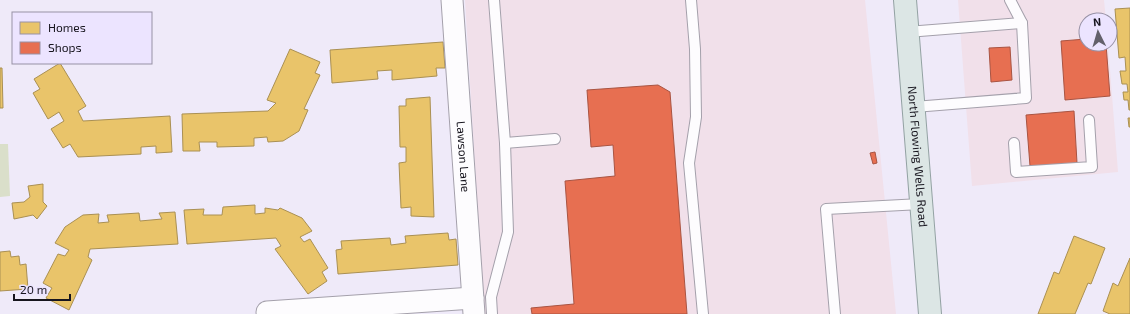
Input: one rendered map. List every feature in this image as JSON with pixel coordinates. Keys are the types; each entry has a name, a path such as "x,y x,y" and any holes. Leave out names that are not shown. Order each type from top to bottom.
{"main road":[{"name":"North Flowing Wells Road","path":"905,0 930,314"}],"street":[{"name":"Lawson Lane","path":"452,0 473,306"},
{"path":"267,312 473,306"}],"lane":[{"path":"492,314 490,297 508,232 505,143 494,0"},
{"path":"691,0 695,49 696,117 689,163 703,314"},
{"path":"914,107 1026,98 1022,23 1010,0"},
{"path":"907,32 1022,23"},
{"path":"1014,143 1016,172 1092,167 1089,120"},
{"path":"505,143 555,139"},
{"path":"835,314 826,209 921,204"}],"shaded area":[{"path":"465,0 865,0 896,314 484,314"},
{"path":"958,0 1104,0 1105,12 1078,12 1078,52 1109,52 1118,172 972,186"}],"green space":[{"path":"0,144 8,144 10,196 0,197"}],"building: Homes":[{"path":"1130,8 1130,110 1128,100 1124,100 1123,92 1128,92 1127,84 1122,84 1120,71 1126,71 1125,57 1119,58 1118,12 1115,12 1115,9"},
{"path":"443,42 445,68 436,68 437,76 392,80 392,70 377,71 378,79 332,83 330,50"},
{"path":"290,49 320,62 315,73 320,75 304,109 308,110 299,131 283,141 268,142 267,137 254,138 254,146 217,147 217,142 199,142 200,151 183,151 182,114 268,111 276,103 267,100"},
{"path":"61,64 86,106 78,111 83,121 170,116 172,152 156,153 156,146 141,147 141,154 78,157 70,144 63,148 51,129 64,121 59,112 48,119 33,93 40,89 34,79"},
{"path":"0,68 2,68 3,108 0,108"},
{"path":"430,97 434,217 411,216 411,207 401,208 399,163 406,162 406,147 400,147 399,106 406,106 406,99"},
{"path":"1128,118 1130,118 1130,127 1129,127"},
{"path":"43,184 43,202 47,206 37,219 33,215 14,219 12,203 24,202 30,197 28,186"},
{"path":"255,205 255,214 265,213 265,208 278,210 280,208 302,218 312,231 300,237 304,242 310,239 328,268 322,272 327,281 308,294 275,249 281,246 276,238 187,244 184,210 204,209 203,215 222,215 223,207"},
{"path":"175,212 178,244 90,249 88,257 92,260 69,310 46,298 52,288 43,283 58,254 65,256 69,250 55,243 65,227 83,215 99,214 98,223 109,222 107,215 139,213 140,221 162,219 159,213"},
{"path":"448,233 449,240 456,239 458,265 338,274 336,250 342,249 341,241 390,238 391,245 406,243 405,236"},
{"path":"1074,236 1105,248 1091,284 1088,283 1075,314 1038,314 1054,272 1059,274"},
{"path":"10,251 11,257 19,256 20,265 26,264 28,289 0,291 0,252"},
{"path":"1130,258 1130,314 1110,314 1103,311 1113,283 1118,286"}],"building: Shops":[{"path":"1078,40 1078,52 1107,52 1110,96 1065,100 1061,41"},
{"path":"1010,47 1012,80 991,82 989,48"},
{"path":"658,85 670,92 687,314 532,314 531,308 574,304 565,181 615,176 613,145 591,147 587,90"},
{"path":"1074,111 1077,163 1030,166 1026,115"},
{"path":"875,152 877,163 873,164 870,153"}]}
